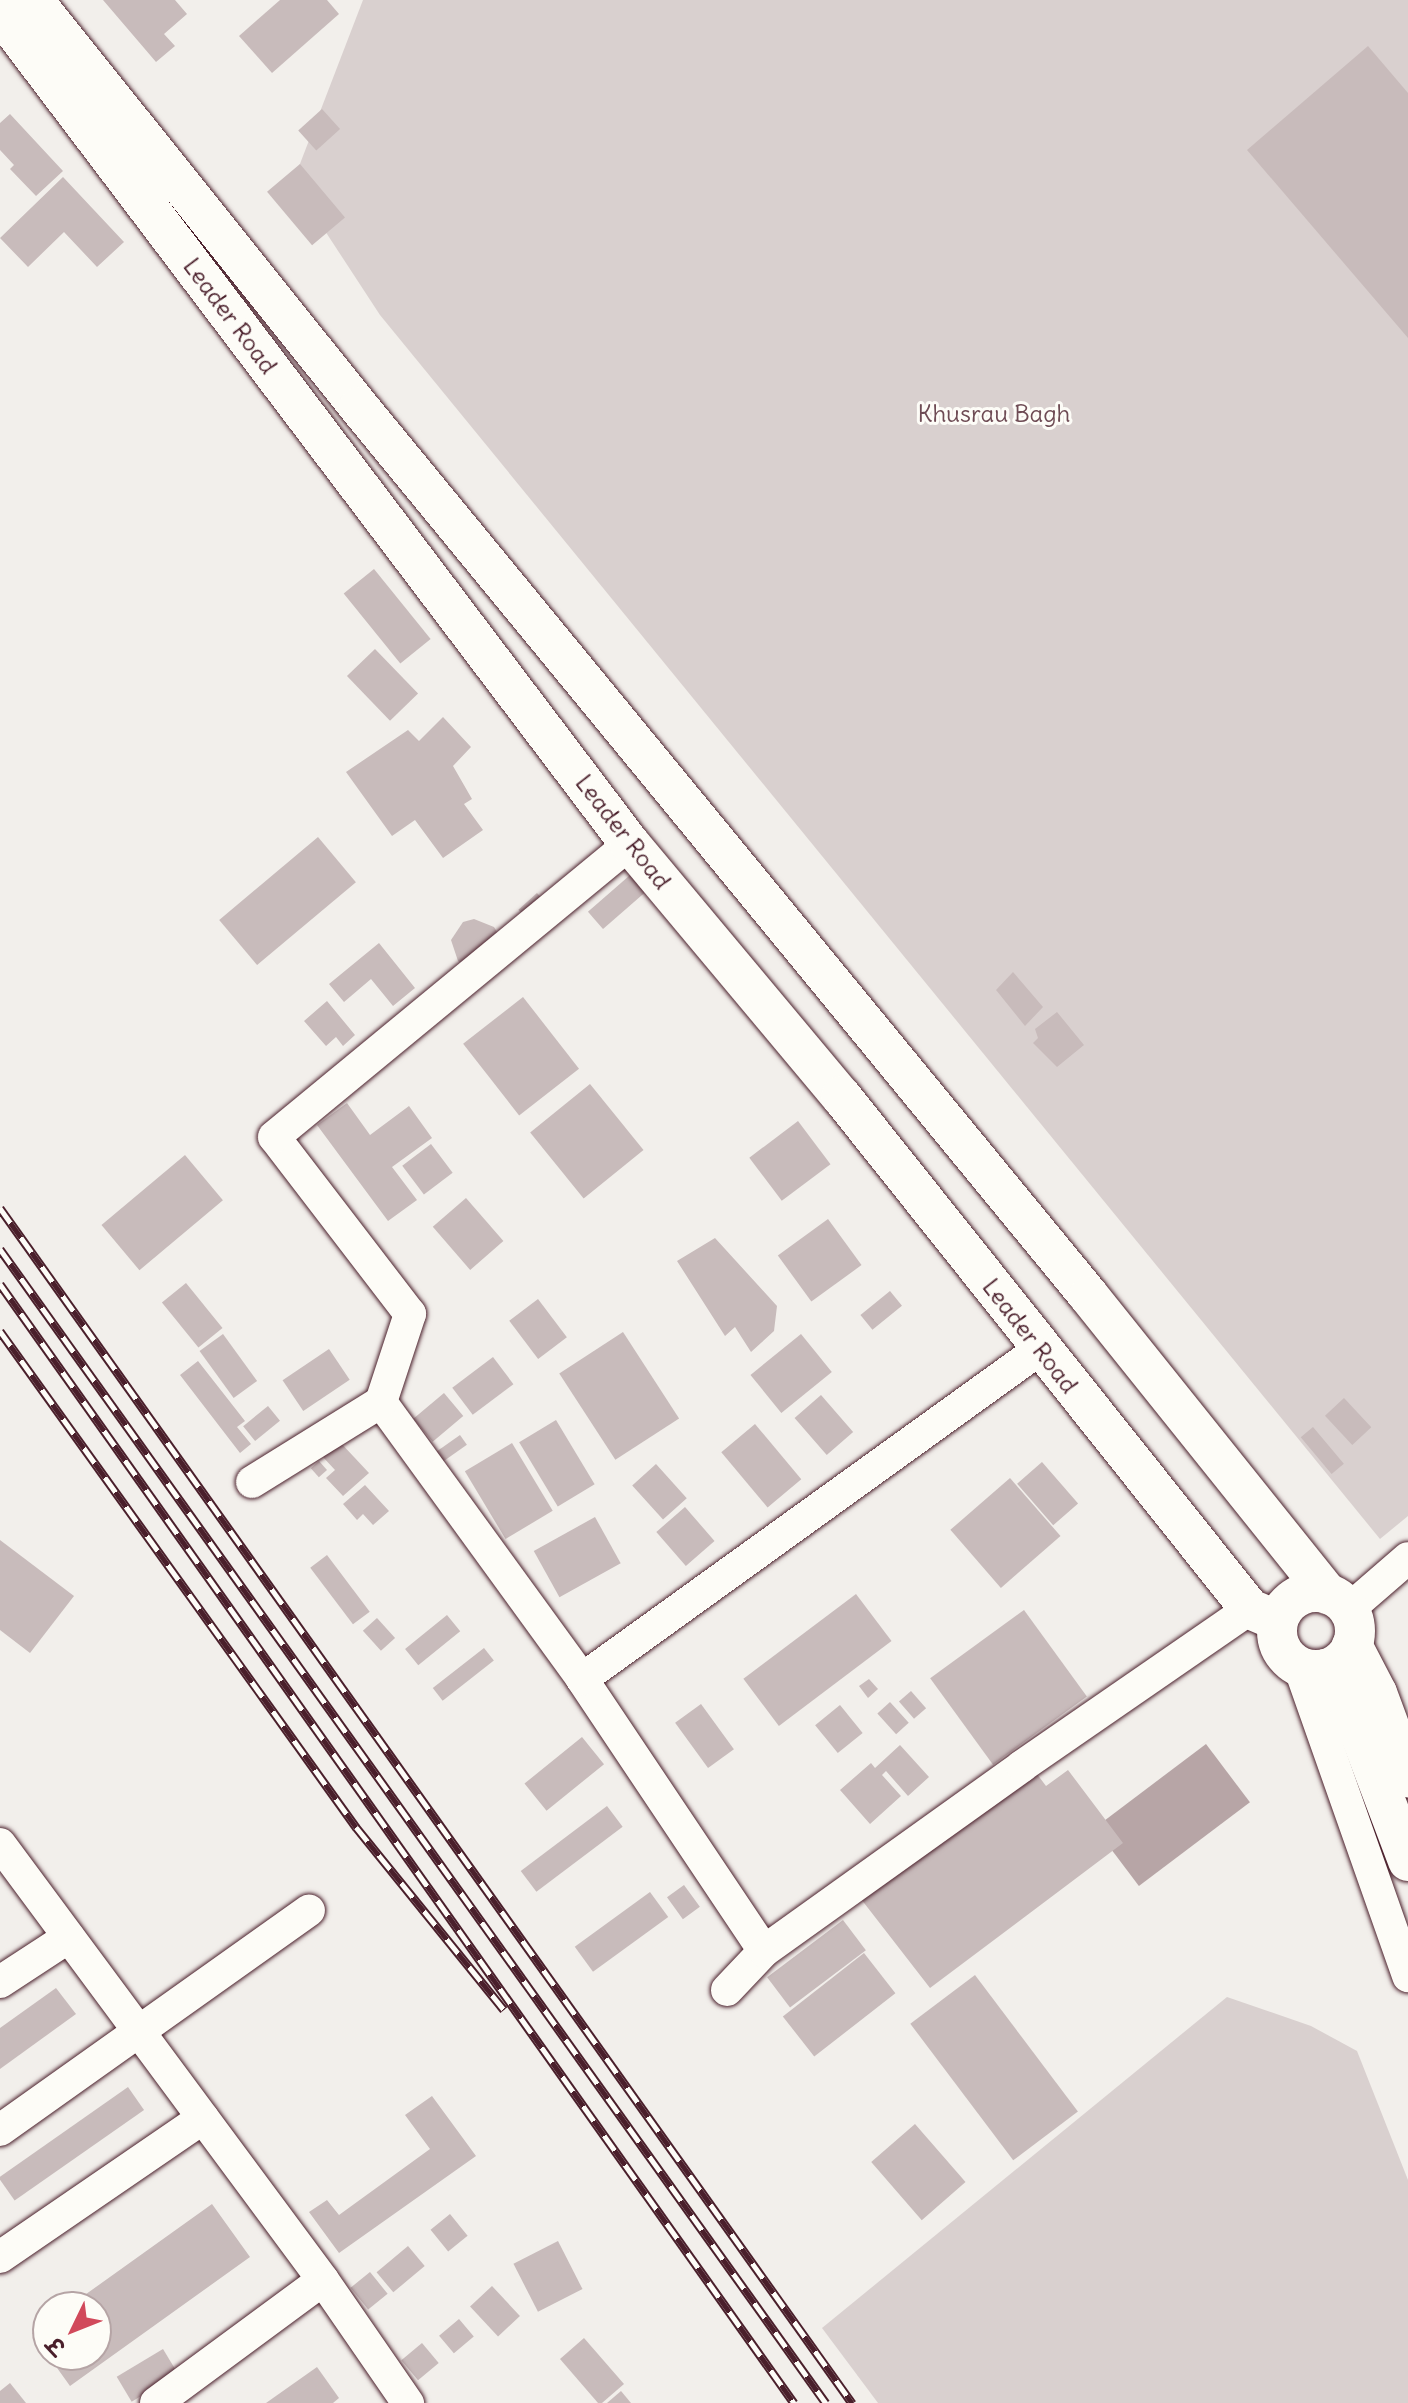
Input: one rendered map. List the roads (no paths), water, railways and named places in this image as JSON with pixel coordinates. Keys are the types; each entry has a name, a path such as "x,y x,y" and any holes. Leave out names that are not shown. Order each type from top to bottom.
{"main road":[{"name":"Leader Road","path":"33,0 359,407 1079,1283 1330,1637"},
{"name":"Leader Road","path":"0,12 630,844 841,1096 1040,1349 1264,1615"},
{"path":"1330,1637 1280,1648 1264,1615 1292,1599 1316,1592 1330,1637 1348,1702 1399,1780"},
{"path":"1330,1637 1377,1693 1399,1780 1408,1861"}],"street":[{"path":"252,1482 381,1402 410,1314 274,1137 630,844"},
{"path":"582,1679 1040,1349"},
{"path":"381,1402 582,1679 764,1951"},
{"path":"1408,1558 1330,1637 1408,1976"},
{"path":"727,1990 764,1951 1022,1766 1264,1615"},
{"path":"1377,1693 1408,1725"},
{"path":"0,1844 323,2280 408,2403"},
{"path":"0,2130 309,1910"},
{"path":"0,1982 69,1937"},
{"path":"0,2257 203,2118"},
{"path":"156,2403 323,2280"}],"railway":[{"path":"0,1208 852,2403"},
{"path":"0,1249 826,2403"},
{"path":"0,1284 794,2403"},
{"path":"0,1331 356,1827 504,2010"}],"park label":[{"name":"Khusrau Bagh","path":"994,414"}]}
